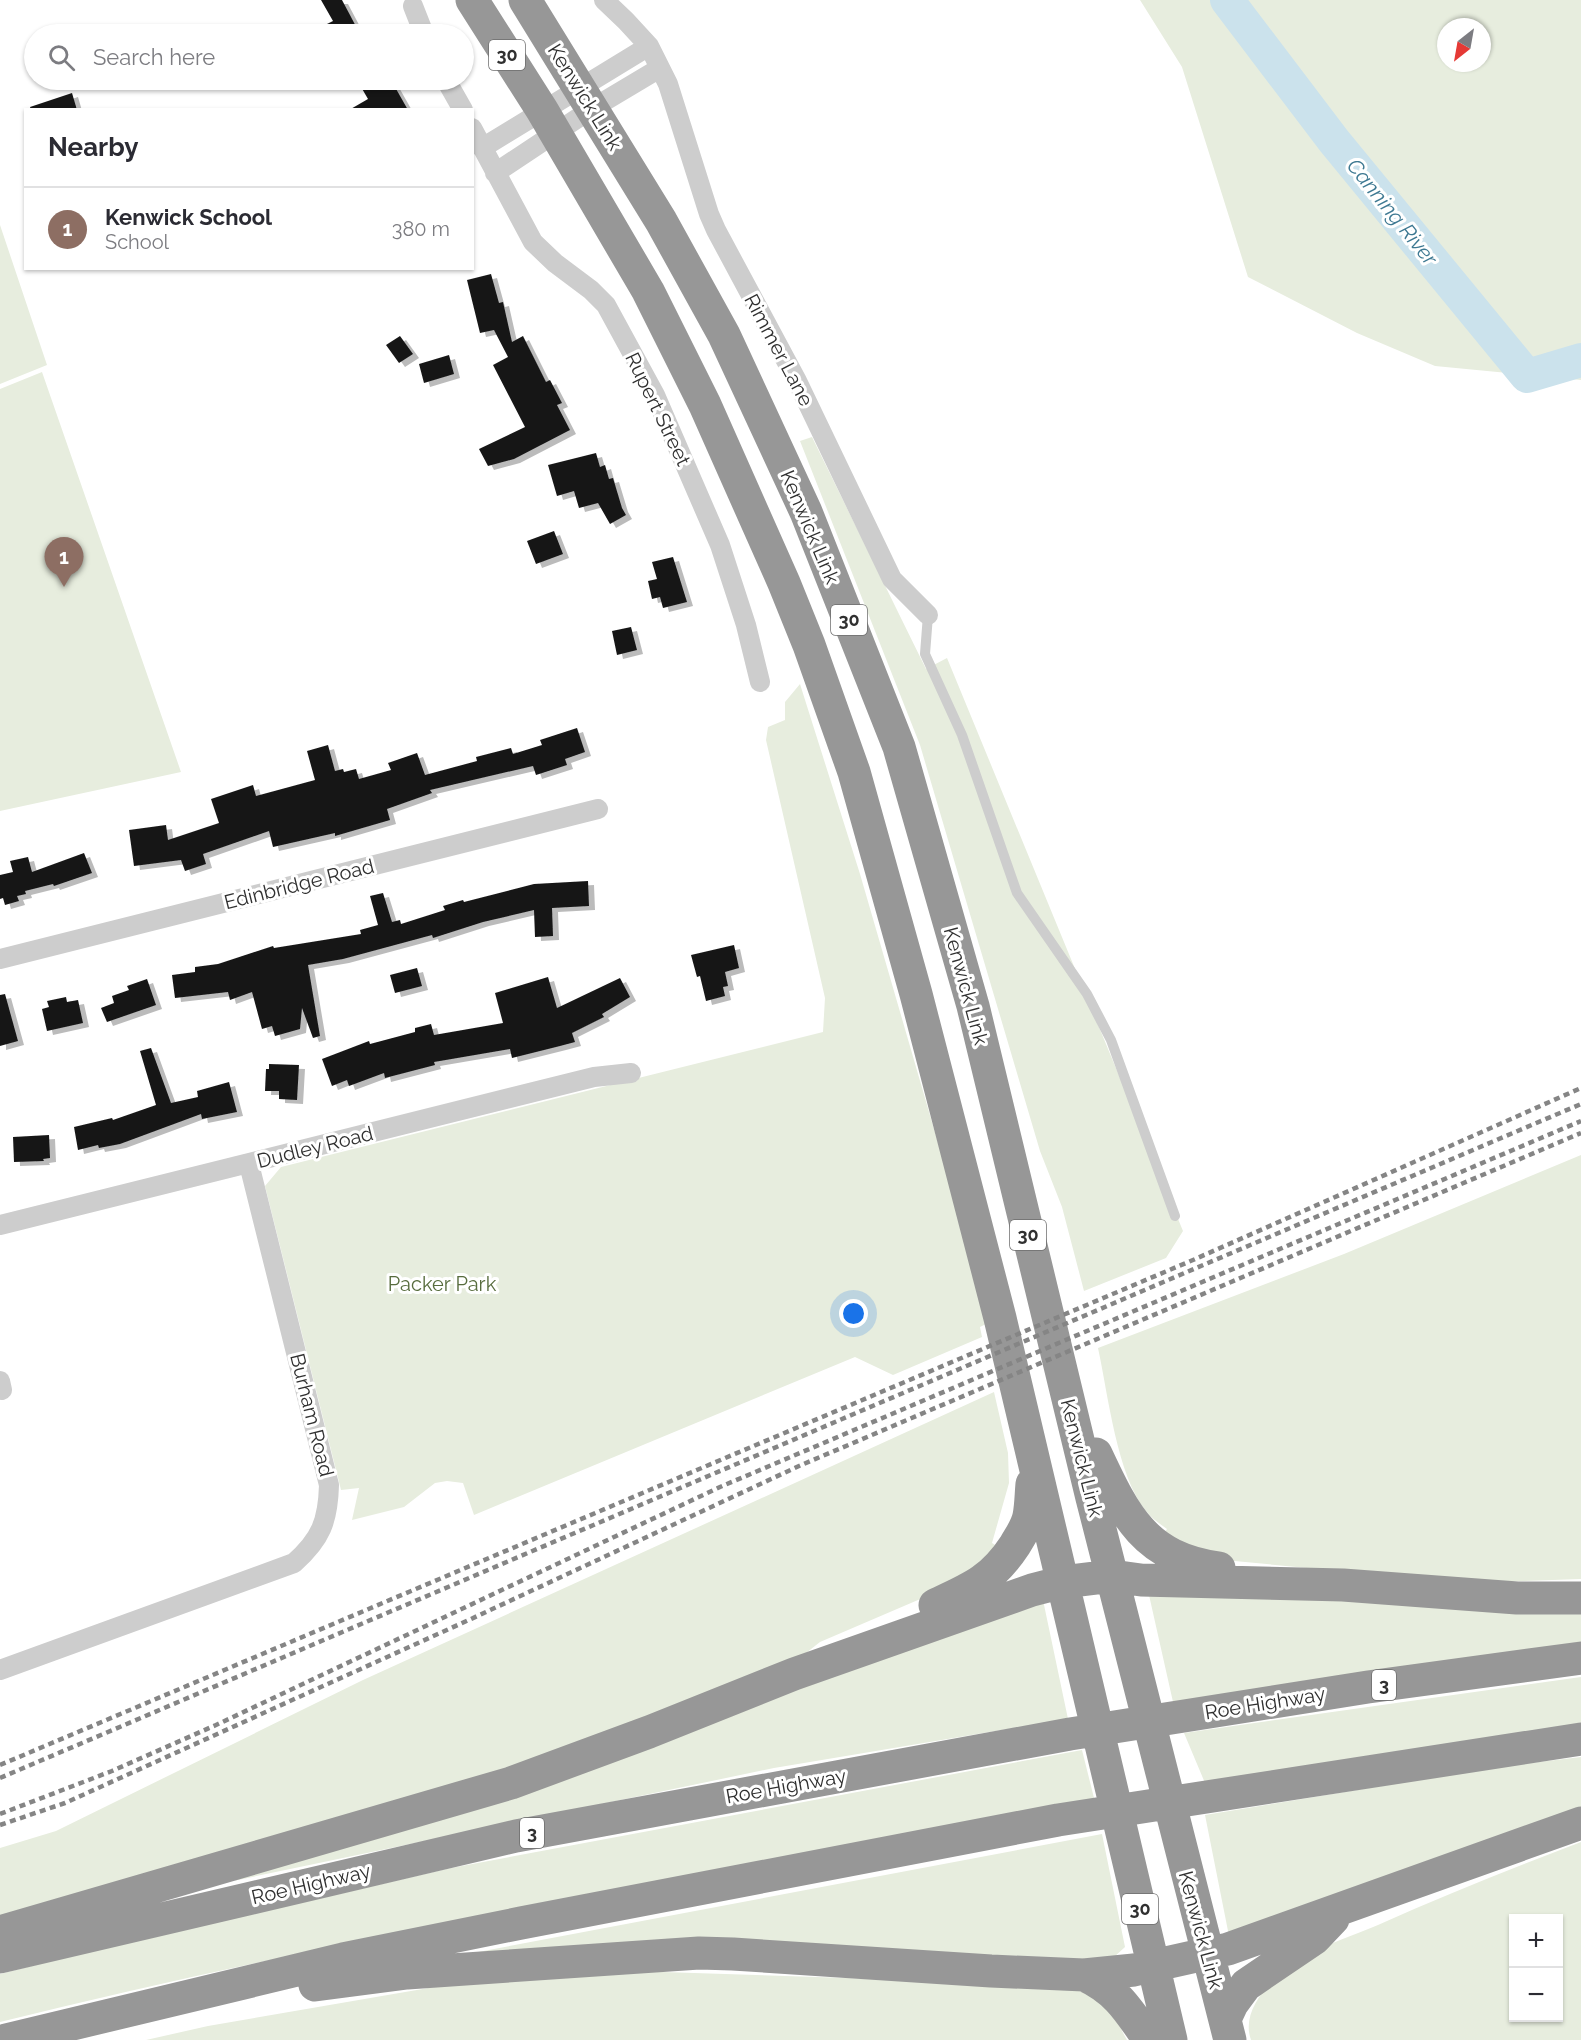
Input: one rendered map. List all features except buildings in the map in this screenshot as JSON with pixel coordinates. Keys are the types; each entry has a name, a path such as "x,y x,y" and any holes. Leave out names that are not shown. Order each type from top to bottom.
{"highway":[{"name":"30","path":"472,0 549,121 648,291 694,384 758,524 808,645 857,781 916,994 1000,1318 1171,2040"},
{"name":"Kenwick Link","path":"525,0 662,221 724,334 806,512 899,747 973,1006 1062,1376 1227,2030"},
{"path":"1062,1376 1118,1500 1135,1526 1151,1541 1182,1560 1199,1565 1343,1585"},
{"path":"794,1674 831,1648 971,1589 991,1575 1023,1533 1029,1518 1034,1458"},
{"path":"0,1932 512,1783 649,1732 794,1674 1032,1590 1063,1582 1112,1576 1141,1580 1343,1585 1517,1598 1581,1598"},
{"name":"Roe Highway","path":"0,1957 516,1836 1070,1734 1357,1689 1581,1658"},
{"path":"6,2040 343,1959 1058,1820 1581,1738"},
{"path":"184,1998 266,1991 407,1972 699,1953 1084,1975 1153,1966 1235,1947 1581,1823"},
{"path":"1227,2030 1232,2004 1246,1984 1315,1938 1345,1907"},
{"path":"1084,1975 1101,1982 1117,1995 1149,2040"}],"street":[{"name":"Rimmer Lane","path":"604,0 649,46 668,84 712,222 797,381 892,579 928,615"},
{"path":"414,6 420,24"},
{"path":"482,148 549,121 587,98 649,46"},
{"path":"495,173 549,121 587,98 660,68"},
{"path":"452,90 462,108"},
{"name":"Rupert Street","path":"474,132 533,242 606,305 655,395 720,545 746,625 760,682"},
{"name":"Edinbridge Road","path":"0,959 598,809"},
{"name":"Dudley Road","path":"0,1225 594,1077 631,1073"},
{"name":"Burham Road","path":"0,1670 294,1563 310,1549 322,1531 329,1509 329,1485 249,1164"}],"lane":[{"path":"928,615 925,654 962,735 1017,893 1088,994 1111,1040 1175,1216"}],"green space":[{"path":"1140,0 1581,0 1581,380 1435,366 1357,333 1248,277 1182,67"},
{"path":"0,225 47,365 0,384"},
{"path":"42,372 181,772 0,811 0,389"},
{"path":"812,437 926,669 947,658 1183,1231 1166,1258 1084,1291 1062,1207 1040,1151 920,745 800,441"},
{"name":"Packer Park","path":"800,684 860,874 990,1322 980,1327 982,1337 893,1375 855,1357 474,1515 463,1483 447,1481 435,1483 404,1507 352,1520 359,1488 341,1490 265,1186 281,1167 823,1032 825,998 766,740 768,727 785,720 785,702"},
{"path":"1581,1155 1581,1579 1464,1583 1224,1560 1162,1537 1167,1529 1146,1511 1136,1496 1128,1477 1115,1434 1098,1348 1344,1254"},
{"path":"994,1392 1008,1453 1009,1483 992,1543 997,1546 960,1582 820,1642 801,1657 550,1758 0,1917 0,1848 56,1831 363,1680"},
{"path":"1159,1588 1581,1612 1581,1642 1173,1702 1149,1595"},
{"path":"1043,1600 1068,1719 774,1768 233,1881"},
{"path":"1581,1677 1581,1726 1205,1783 1184,1733"},
{"path":"1082,1750 1096,1806 546,1905 409,1932 272,1960 0,2022 0,1974 75,1955 451,1868"},
{"path":"1581,1757 1581,1811 1229,1936 1205,1815 1497,1767"},
{"path":"1102,1834 1125,1947 1113,1958 1088,1965 457,1956"},
{"path":"1581,1842 1581,2040 1251,2040 1250,2015 1255,2004 1272,1982 1293,1964 1331,1944"},
{"path":"632,1971 910,1980 1077,1990 1114,2005 1127,2040 146,2040 208,2026 440,1986"}],"waterway":[{"name":"Canning River","path":"1227,0 1334,141 1527,376 1581,360"}],"railway":[{"path":"0,1765 1193,1260 1581,1088"},
{"path":"0,1778 1581,1104"},
{"path":"0,1814 112,1771 216,1725 720,1487 1581,1121"},
{"path":"0,1825 65,1803 471,1619 799,1466 1581,1133"}],"place":[{"name":"Kenwick School","path":"64,587"}]}
